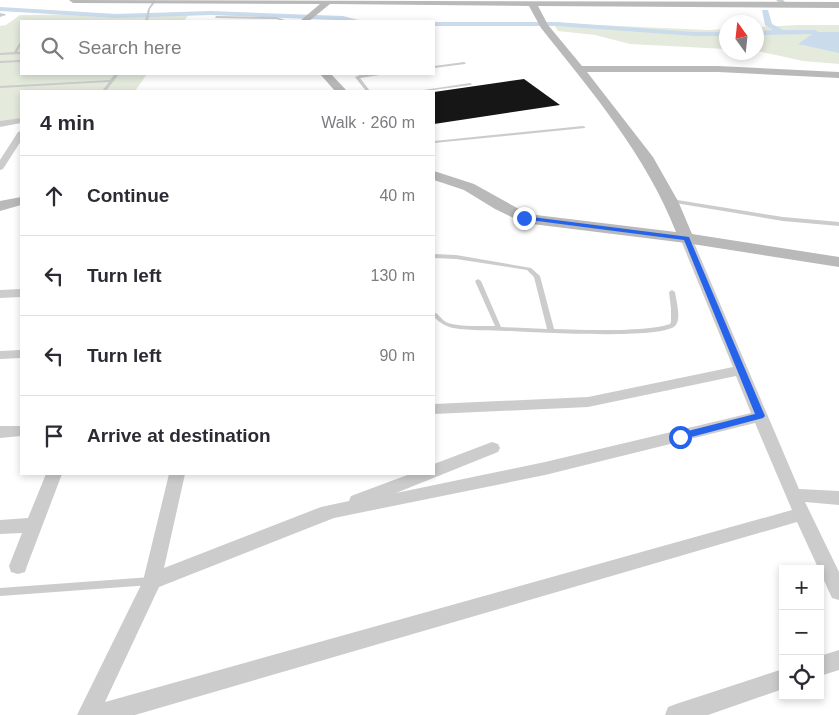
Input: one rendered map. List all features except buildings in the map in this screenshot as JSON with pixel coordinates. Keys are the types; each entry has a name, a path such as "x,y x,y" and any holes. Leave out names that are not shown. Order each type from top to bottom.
{"street":[{"path":"72,0 506,2 534,4 565,2 782,2 839,5"},
{"path":"305,20 330,1"},
{"path":"534,4 541,22 646,157 671,201 793,495 839,592"},
{"path":"579,69 718,69 839,75"},
{"path":"327,75 339,90"},
{"path":"0,124 20,122"},
{"path":"0,167 20,136"},
{"path":"435,174 470,187 500,206 524,218 686,238 839,262"},
{"path":"0,206 20,201"},
{"path":"0,294 20,293"},
{"path":"0,356 20,354"},
{"path":"435,410 588,402 741,370"},
{"path":"327,512 440,492 680,437 760,416"},
{"path":"0,432 20,431"},
{"path":"435,471 492,448"},
{"path":"18,566 54,475"},
{"path":"88,715 152,581 177,475"},
{"path":"152,581 424,475"},
{"path":"793,495 839,498"},
{"path":"98,715 802,514"},
{"path":"0,527 34,525"},
{"path":"824,665 839,660"},
{"path":"676,715 779,680"}],"lane":[{"path":"146,20 148,10 155,1"},
{"path":"216,17 276,18 283,20"},
{"path":"15,53 20,44"},
{"path":"0,54 20,53"},
{"path":"0,63 20,61"},
{"path":"435,67 464,63"},
{"path":"105,90 116,75"},
{"path":"357,78 363,75"},
{"path":"357,78 377,75"},
{"path":"357,78 367,90"},
{"path":"0,87 110,82"},
{"path":"426,90 470,84"},
{"path":"435,142 583,127"},
{"path":"671,201 782,219 839,224"},
{"path":"435,256 456,257 529,269 537,276 551,330"},
{"path":"478,280 499,329"},
{"path":"435,315 443,323 454,326 499,329 635,331 666,328 672,325 674,320 672,292"},
{"path":"0,592 152,581"}],"shaded area":[{"path":"190,13 185,20 20,20 20,75 146,75 136,90 20,90 20,121 0,122 0,26 6,25 20,15"},
{"path":"553,23 719,29 719,49 630,44 595,35 558,31"},
{"path":"839,25 839,64 803,61 764,53 764,27"}],"water":[{"path":"815,32 839,32 839,53 798,44"}],"waterway":[{"path":"0,9 117,16 211,13 343,18 353,20"},
{"path":"765,12 769,25 780,31"},
{"path":"435,24 557,24 694,34 719,34"},
{"path":"764,33 815,32"}],"route":[{"path":"524,218 686,238 760,416 680,437"}]}
